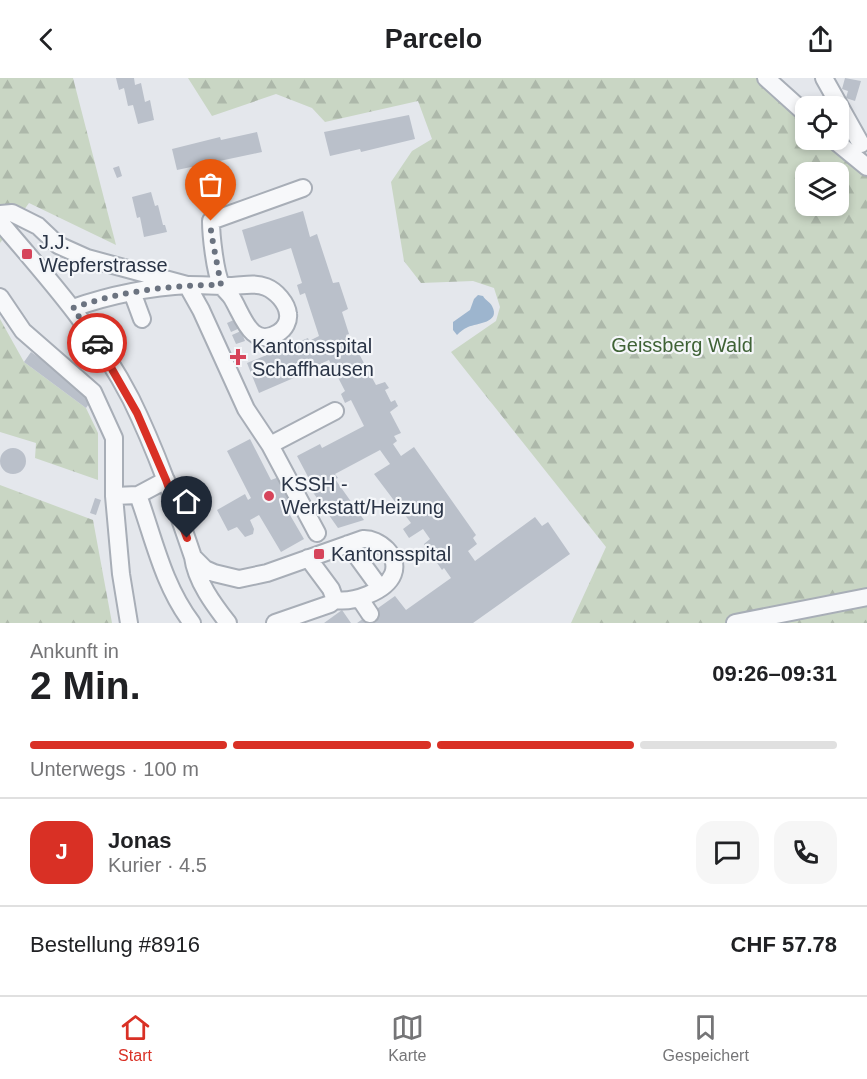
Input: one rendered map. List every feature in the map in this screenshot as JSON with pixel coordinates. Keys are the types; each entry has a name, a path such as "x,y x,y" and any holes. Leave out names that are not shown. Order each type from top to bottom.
{"street":[{"path":"766,78 795,104"},
{"path":"824,78 857,150 867,166"},
{"path":"857,150 867,126"},
{"path":"849,147 857,150"},
{"path":"73,308 106,296 187,285 221,285 211,221 303,188"},
{"path":"0,214 12,213 38,226 58,245 87,258 187,285 201,310 246,409 270,445 317,533"},
{"path":"0,222 73,308 97,342 130,398 166,480 201,581 216,608 228,623"},
{"path":"132,292 142,319"},
{"path":"0,297 23,331 93,392 114,438 114,496 121,574 129,623"},
{"path":"270,445 335,411"},
{"path":"114,496 138,495 166,480"},
{"path":"138,495 165,578 192,623"},
{"path":"194,557 205,569 239,579 267,573 348,544 371,539 379,542 386,549 394,566 393,575 380,588 360,599 335,600 330,604 275,623"},
{"path":"348,544 380,588"},
{"path":"308,558 331,589 335,600"},
{"path":"735,623 867,597"},
{"path":"360,599 370,614"}],"green space":[{"path":"0,78 73,78 116,245 29,203 0,243"},
{"name":"Geissberg Wald","path":"188,78 766,78 795,105 795,150 846,150 867,167 867,623 571,623 606,547 451,352 496,321 500,307 494,288 473,281 421,283 404,261 391,182 412,151 432,139 418,101 325,122 312,108 276,94 212,116"},
{"path":"0,319 24,362 86,408 98,433 98,480 35,458 36,443 0,432"},
{"path":"0,485 93,520 112,623 0,623"}],"water":[{"path":"478,295 483,296 491,304 493,316 487,321 466,328 457,335 453,330 453,322 470,310"}],"building":[{"path":"116,78 134,78 135,85 141,83 145,102 150,100 154,120 138,124 133,105 128,106 124,88 119,90"},
{"path":"845,78 861,81 855,101 847,96 848,91 842,89"},
{"path":"409,115 415,139 361,152 360,149 330,156 324,132"},
{"path":"257,132 262,152 177,170 172,149 220,137 221,140"},
{"path":"119,166 122,176 117,178 113,168"},
{"path":"151,192 167,232 144,237 140,217 137,218 132,197"},
{"path":"303,211 310,237 317,234 333,283 339,282 348,309 342,312 349,334 346,335 348,342 352,341 376,385 385,382 389,388 385,390 391,402 395,400 398,406 390,412 401,433 394,436 397,441 393,444 401,456 414,447 476,535 473,538 477,544 468,551 475,561 535,517 542,526 548,522 570,554 473,623 357,623 395,596 406,610 451,578 444,568 442,570 424,544 430,539 423,529 409,538 403,529 411,523 374,474 390,464 380,450 335,474 338,478 335,479 364,520 338,528 312,491 315,490 297,456 320,444 322,448 364,426 351,400 345,403 341,394 345,391 329,360 318,365 319,367 259,393 247,363 308,338 309,341 319,336 305,293 300,295 297,285 302,283 291,248 251,261 242,230"},
{"path":"236,319 240,328 231,332 227,323"},
{"path":"241,331 245,341 236,344 232,335"},
{"path":"31,352 94,397 86,408 24,362"},
{"name":"KSSH - Werkstatt/Heizung","path":"250,439 271,480 279,477 290,498 283,503 304,539 281,552 259,515 250,520 254,529 253,534 245,537 237,527 228,531 217,510 245,494 248,500 251,498 227,451"},
{"path":"13,448 22,452 26,461 22,470 13,474 4,470 0,461 4,452"},
{"path":"95,498 101,500 96,515 90,513"},
{"path":"342,610 351,623 324,623"}],"way so far":[{"path":"97,343 73,308 106,296 187,285 221,285 211,221"}],"place":[{"name":"J.J. Wepferstrasse","path":"27,254"},
{"name":"Kantonsspital Schaffhausen","path":"238,357"},
{"name":"KSSH - Werkstatt/Heizung","path":"269,496"},
{"name":"Kantonsspital","path":"319,554"}],"route":[{"path":"97,343 137,413 166,480 187,538"}]}
